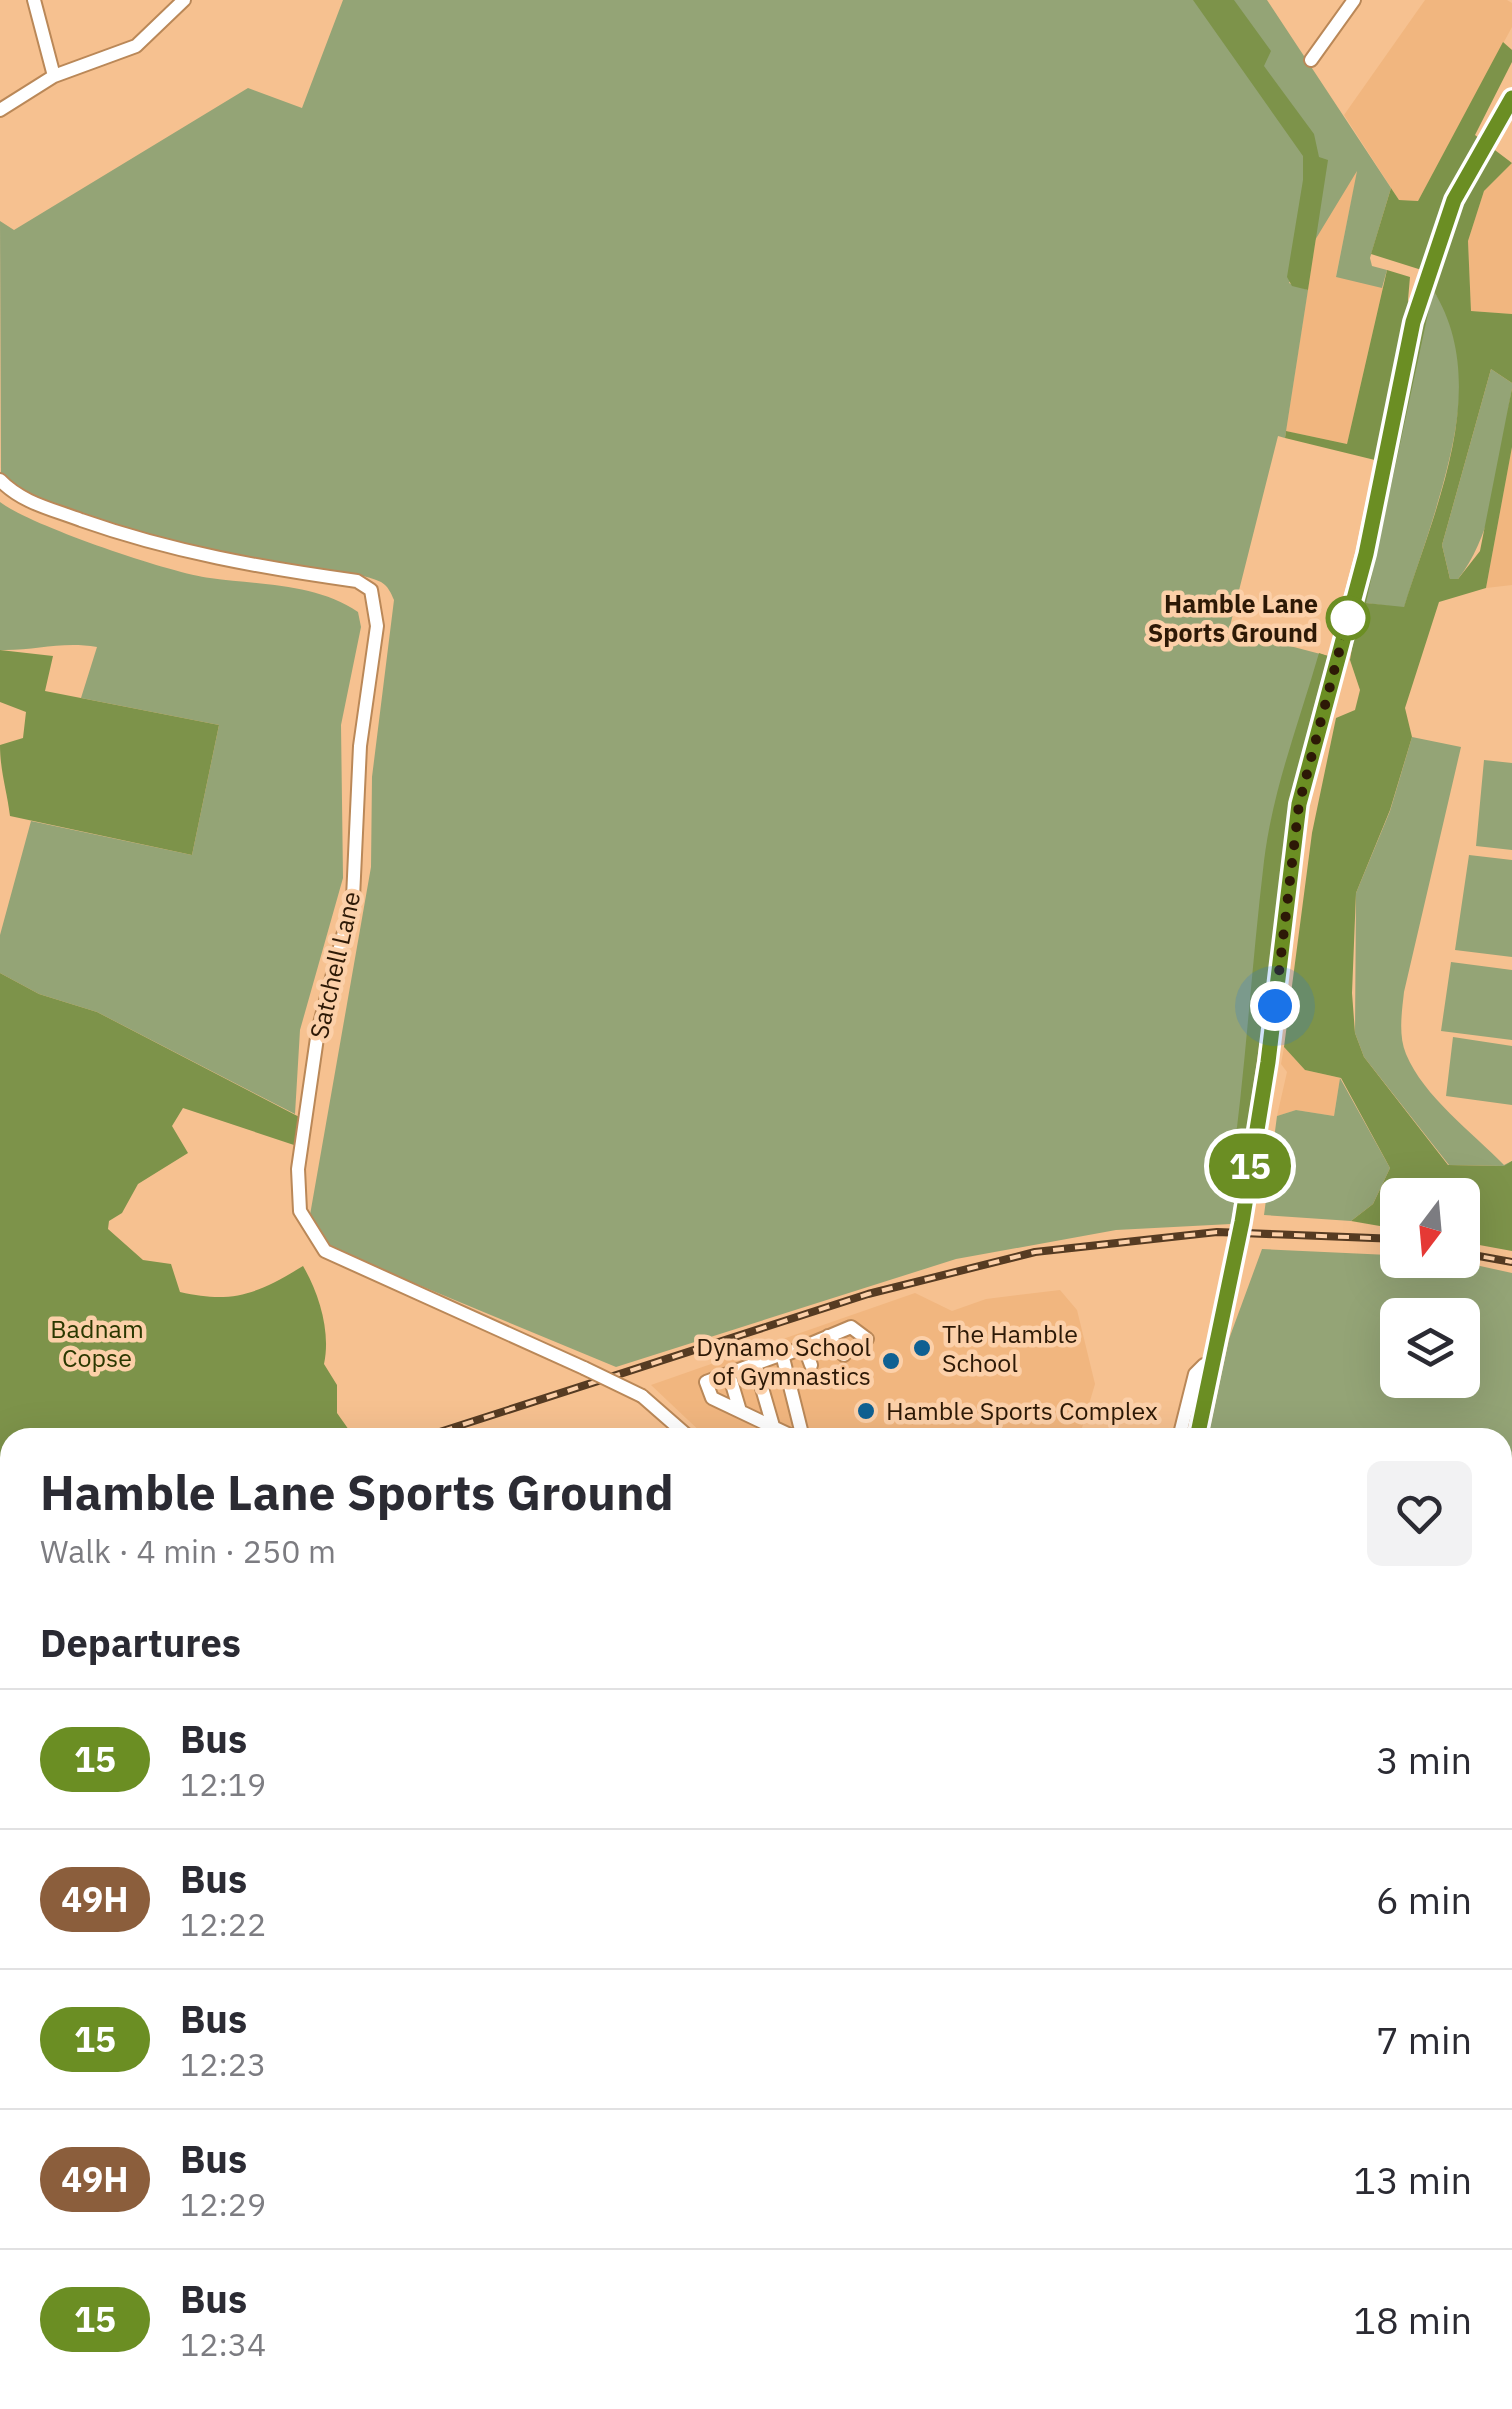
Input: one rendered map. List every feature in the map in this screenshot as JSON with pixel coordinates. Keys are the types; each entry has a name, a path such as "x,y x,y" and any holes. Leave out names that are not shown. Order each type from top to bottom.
{"main road":[{"path":"1199,1428 1242,1222 1268,1062 1299,804 1366,554 1413,322 1454,200 1512,98"}],"street":[{"path":"0,110 54,76 136,46 184,0"},
{"path":"1311,60 1354,0"},
{"path":"38,1 54,76"},
{"name":"Satchell Lane","path":"0,480 27,500 142,541 243,564 357,582 371,590 377,626 360,746 354,898 318,1031 298,1170 300,1211 325,1252 642,1396 679,1428"},
{"path":"778,1428 712,1398 706,1382 850,1327 867,1339"},
{"path":"828,1336 844,1355"},
{"path":"804,1346 812,1365"},
{"path":"782,1356 798,1428"},
{"path":"755,1364 773,1426"},
{"path":"1182,1428 1195,1374 1204,1366 1214,1368"},
{"path":"729,1374 740,1410"}],"shaded area":[{"path":"1425,0 1507,0 1512,3 1512,27 1418,201 1399,200 1344,115"},
{"path":"1328,160 1358,168 1336,276 1383,287 1347,444 1286,431"},
{"path":"1512,163 1512,314 1471,311 1468,241 1484,191"},
{"path":"1512,447 1512,585 1486,588"},
{"path":"1284,1047 1305,1070 1340,1078 1334,1116 1296,1110 1277,1116 1287,1072 1281,1064"},
{"name":"The Hamble School","path":"1060,1290 1077,1310 1095,1384 1082,1428 696,1428 651,1385 915,1293 952,1311 986,1299"}],"green space":[{"path":"343,0 1267,0 1391,188 1370,258 1372,266 1387,270 1382,288 1336,277 1357,171 1289,283 1308,290 1285,438 1278,436 1229,630 1328,656 1297,795 1231,1224 1116,1230 956,1259 616,1367 327,1247 314,1231 310,1215 371,867 372,777 394,600 386,586 370,578 238,560 128,533 55,506 1,474 0,221 14,230 248,88 302,108"},
{"path":"1193,0 1234,0 1271,51 1264,66 1314,134 1319,157 1328,160 1308,290 1292,286 1287,277 1303,180 1303,156"},
{"path":"1503,42 1512,50 1512,62 1475,135 1512,163 1484,191 1468,241 1471,311 1512,314 1512,383 1491,369 1442,545 1450,579 1458,579 1480,551 1512,388 1512,447 1486,588 1439,602 1405,708 1412,737 1390,810 1356,893 1352,993 1355,1033 1364,1057 1448,1165 1504,1166 1512,1161 1512,1251 1480,1245 1480,1178 1385,1178 1390,1168 1341,1078 1305,1070 1284,1047 1312,833 1336,718 1355,710 1360,690 1350,660 1383,462 1285,438 1286,431 1347,444 1387,270 1410,277 1408,300 1412,309 1428,272 1371,254 1391,188 1399,200 1418,201","holes":["1433,290 1450,327 1458,366 1452,448 1404,607 1366,603"]},
{"path":"1432,289 1450,318 1459,355 1460,391 1448,466 1404,608 1365,603"},
{"path":"1491,369 1512,383 1496,488 1482,537 1471,559 1458,579 1450,579 1442,545"},
{"path":"0,502 39,523 134,558 210,578 306,590 358,612 361,627 341,725 343,878 300,1030 295,1114 97,1012 39,994 0,973 0,935 31,821 192,855 219,725 81,698 97,647 0,650"},
{"path":"0,650 53,656 45,691 219,725 192,855 10,816 0,745 23,738 26,712 0,702"},
{"path":"1319,653 1328,656 1310,721 1235,1205 1228,1199 1268,834"},
{"path":"1412,737 1461,747 1404,992 1402,1039 1424,1085 1504,1165 1512,1161 1512,1172 1504,1166 1449,1165 1364,1057 1355,1033 1356,893 1390,811"},
{"path":"1484,760 1512,763 1512,850 1476,846"},
{"path":"1469,855 1512,860 1512,957 1455,950"},
{"path":"1451,962 1512,970 1512,1040 1441,1031"},
{"name":"Badnam Copse","path":"0,973 39,994 97,1012 307,1121 300,1147 183,1108 172,1126 188,1153 138,1184 122,1213 109,1221 108,1229 143,1260 171,1264 180,1292 215,1297 244,1294 303,1266 322,1313 324,1364 337,1385 337,1413 348,1428 0,1428"},
{"path":"1453,1037 1512,1046 1512,1105 1446,1096"},
{"path":"1340,1078 1390,1168 1385,1178 1380,1178 1373,1204 1351,1221 1264,1215 1277,1116 1296,1110 1334,1116"},
{"path":"1380,1189 1380,1226 1351,1221 1373,1204"},
{"path":"1262,1249 1380,1255 1380,1278 1480,1278 1480,1266 1512,1273 1512,1428 1210,1428 1229,1339"}],"railway":[{"path":"452,1428 868,1294 1035,1252 1217,1232 1380,1238"},
{"path":"1480,1256 1512,1262"}],"bus line":[{"name":"15","path":"1199,1428 1242,1222 1268,1062 1299,804 1366,554 1413,322 1454,200 1512,98"}],"place":[{"name":"Hamble Lane Sports Ground","path":"1348,618"},
{"name":"The Hamble School","path":"922,1348"},
{"name":"Dynamo School of Gymnastics","path":"891,1361"},
{"name":"Hamble Sports Complex","path":"866,1411"}],"route":[{"path":"1275,1006 1299,804 1348,618"}]}
